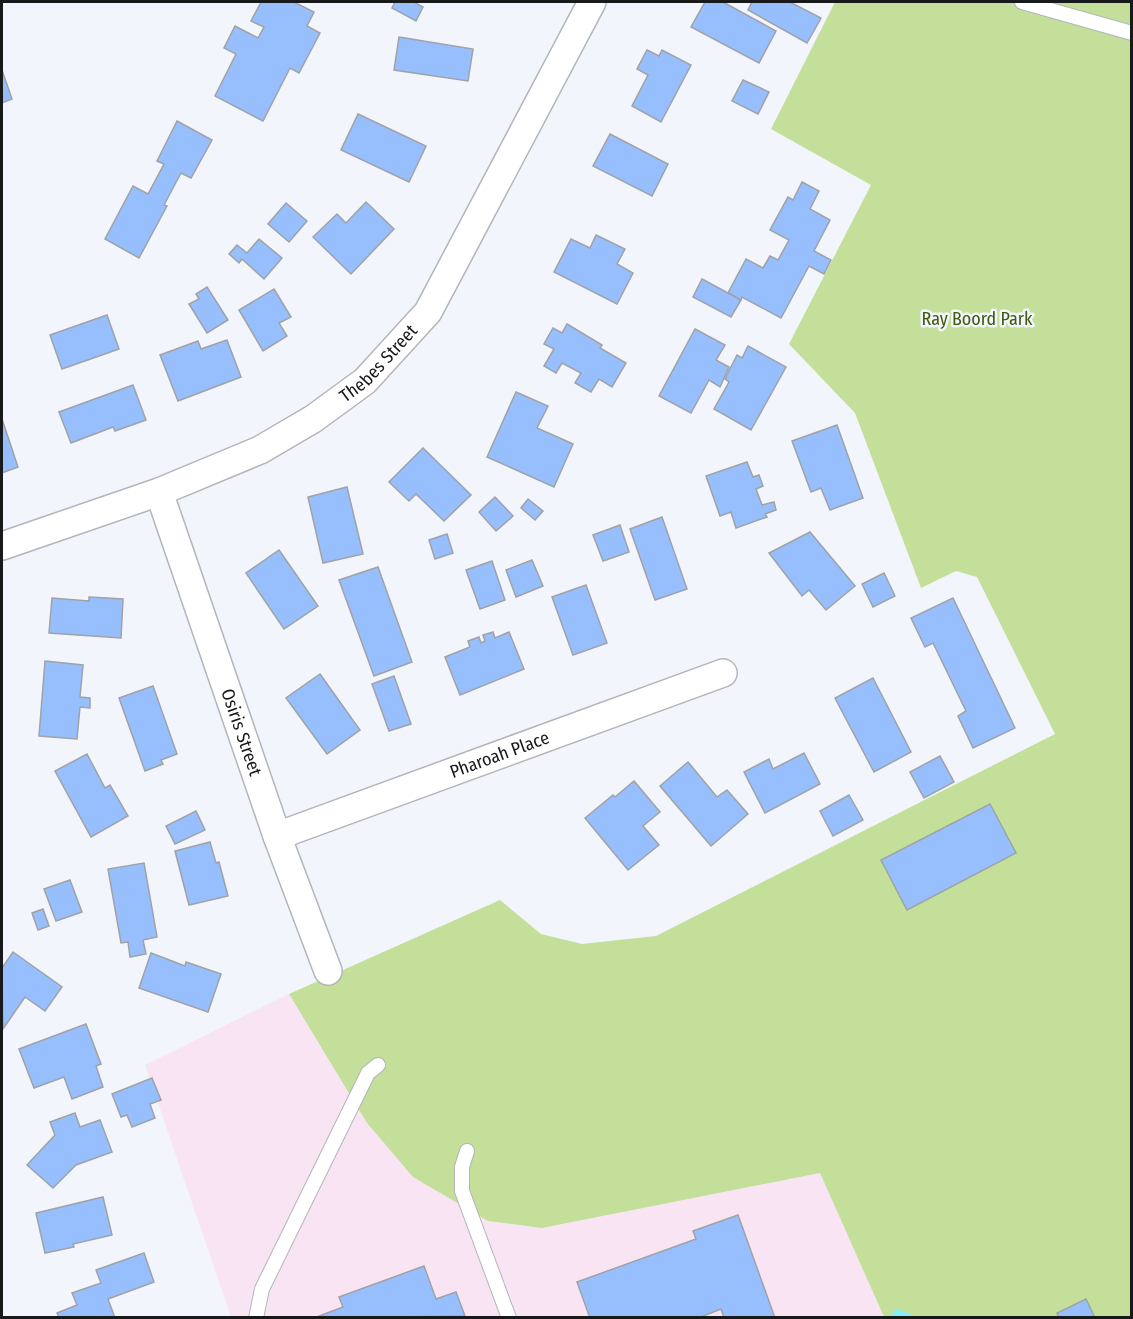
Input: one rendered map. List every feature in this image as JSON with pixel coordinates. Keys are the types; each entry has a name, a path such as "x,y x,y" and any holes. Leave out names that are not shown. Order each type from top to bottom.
{"street":[{"name":"Thebes Street","path":"2,546 159,492 260,450 313,419 365,381 428,312 592,2"},
{"name":"Osiris Street","path":"159,492 277,836 328,971"},
{"name":"Pharoah Place","path":"277,836 723,673"}],"lane":[{"path":"1022,2 1131,33"},
{"path":"256,1317 262,1289 368,1073 378,1065"},
{"path":"467,1151 462,1167 462,1191 509,1317"}],"shaded area":[{"path":"289,994 367,1123 488,1221 542,1228 820,1173 884,1317 231,1317 145,1065"}],"green space":[{"name":"Ray Boord Park","path":"835,2 1131,2 1131,1317 884,1317 820,1173 542,1228 488,1221 413,1177 367,1123 289,994 500,900 541,934 582,944 656,936 1055,734 977,577 956,571 921,588 855,413 789,344 871,185 771,129"}],"building":[{"path":"261,2 294,2 314,12 307,26 320,33 299,73 290,68 263,121 215,96 236,54 224,48 235,26 258,38 264,27 251,21"},
{"path":"395,2 414,2 423,7 416,21 392,8"},
{"path":"705,2 723,2 776,31 759,63 691,27"},
{"path":"752,2 790,2 821,18 807,43 748,10"},
{"path":"399,37 473,49 468,81 394,70"},
{"path":"647,50 659,56 662,50 691,65 661,122 632,106 648,75 637,69"},
{"path":"2,70 12,99 2,103"},
{"path":"743,80 769,92 758,114 732,101"},
{"path":"358,114 426,146 409,182 341,150"},
{"path":"177,121 212,140 191,178 181,173 164,205 167,206 139,258 105,239 133,186 148,194 164,164 157,161"},
{"path":"610,134 668,164 652,196 593,166"},
{"path":"802,182 819,191 810,209 830,220 814,251 831,260 824,274 809,266 781,318 742,297 741,300 728,293 746,259 763,268 770,256 778,260 789,240 770,230 788,197 793,200"},
{"path":"366,202 394,229 351,274 313,237 337,214 346,223"},
{"path":"286,203 307,221 289,242 268,224"},
{"path":"596,235 625,249 617,264 633,273 617,304 554,272 571,239 590,248"},
{"path":"259,239 282,258 264,279 242,259 239,263 229,254 237,245 247,253"},
{"path":"702,279 741,300 731,317 693,297"},
{"path":"207,287 228,320 207,333 189,304 199,299 196,294"},
{"path":"274,289 291,317 279,323 287,336 263,351 239,310"},
{"path":"107,315 119,349 62,369 50,335"},
{"path":"567,324 602,345 600,348 626,363 612,387 599,379 591,392 575,383 581,373 562,363 556,373 544,366 554,349 544,344 553,328 562,333"},
{"path":"695,329 725,345 716,360 729,367 720,387 709,380 691,413 659,396"},
{"path":"227,340 241,377 178,401 160,355 198,341 201,349"},
{"path":"748,346 786,367 751,430 714,409 729,382 725,379 737,355 742,358"},
{"path":"133,385 146,420 115,431 113,427 71,443 59,412"},
{"path":"516,392 548,406 537,428 573,444 554,487 487,457"},
{"path":"2,419 18,467 2,473"},
{"path":"837,425 863,498 830,510 821,488 811,492 792,441"},
{"path":"423,448 471,495 444,521 416,494 409,501 389,482"},
{"path":"747,462 753,477 759,475 763,486 756,489 762,505 774,502 776,510 765,514 767,517 736,528 731,512 720,516 706,476"},
{"path":"347,487 363,554 323,563 308,497"},
{"path":"495,497 513,516 496,531 479,512"},
{"path":"528,499 543,511 535,520 521,508"},
{"path":"662,517 687,589 655,600 630,529"},
{"path":"620,525 629,552 603,561 593,535"},
{"path":"810,532 855,586 826,610 809,590 802,596 769,553"},
{"path":"447,534 453,553 435,559 429,540"},
{"path":"279,550 318,606 284,629 246,573"},
{"path":"532,560 543,586 516,597 506,570"},
{"path":"492,561 505,600 480,609 466,570"},
{"path":"378,567 412,662 374,676 339,580"},
{"path":"884,573 895,596 873,607 862,584"},
{"path":"586,585 607,643 573,655 552,597"},
{"path":"89,597 123,599 121,638 49,633 52,598 89,601"},
{"path":"953,598 1015,728 973,748 958,716 966,711 933,643 925,647 911,618"},
{"path":"493,632 495,638 509,632 524,669 460,695 445,657 470,647 468,641 479,637 481,643 485,641 483,635"},
{"path":"45,661 83,665 80,697 90,698 90,708 80,707 77,739 39,736"},
{"path":"320,674 360,730 327,754 286,698"},
{"path":"394,676 411,724 389,731 372,684"},
{"path":"873,678 911,752 874,772 835,698"},
{"path":"153,686 177,754 161,760 163,764 145,771 119,698"},
{"path":"804,753 820,784 765,813 744,772 769,759 773,769"},
{"path":"87,754 105,788 110,785 128,816 91,837 55,771"},
{"path":"940,756 954,782 924,798 910,772"},
{"path":"688,762 717,797 727,790 748,814 711,846 660,786"},
{"path":"634,781 660,812 643,826 659,845 628,870 585,818"},
{"path":"849,795 863,820 833,836 820,811"},
{"path":"990,804 1016,853 907,910 881,860"},
{"path":"196,811 205,830 175,844 166,826"},
{"path":"210,842 216,863 219,862 228,896 189,905 175,851"},
{"path":"144,863 157,937 143,940 146,954 130,957 128,942 121,943 108,869"},
{"path":"70,880 82,912 56,921 44,889"},
{"path":"43,909 49,926 38,930 32,913"},
{"path":"13,952 62,987 45,1011 25,997 3,1029 2,968"},
{"path":"151,953 185,966 186,962 221,974 208,1012 139,988"},
{"path":"86,1024 101,1064 96,1066 103,1087 72,1099 64,1077 34,1088 19,1049"},
{"path":"152,1078 161,1100 150,1104 155,1118 132,1127 127,1115 121,1117 112,1094"},
{"path":"75,1113 80,1127 100,1120 112,1152 76,1165 53,1188 27,1165 55,1135 50,1122"},
{"path":"103,1197 112,1235 45,1253 36,1213"},
{"path":"738,1215 775,1318 724,1318 721,1309 698,1318 590,1318 577,1282 696,1239 693,1231"},
{"path":"144,1253 154,1282 108,1299 115,1318 59,1318 57,1313 77,1305 72,1293 101,1283 96,1270"},
{"path":"424,1266 436,1299 456,1292 465,1316 314,1318 343,1307 339,1297"},
{"path":"1086,1299 1095,1318 1059,1318 1057,1313"}],"waterway":[{"path":"897,1314 908,1318"}]}
